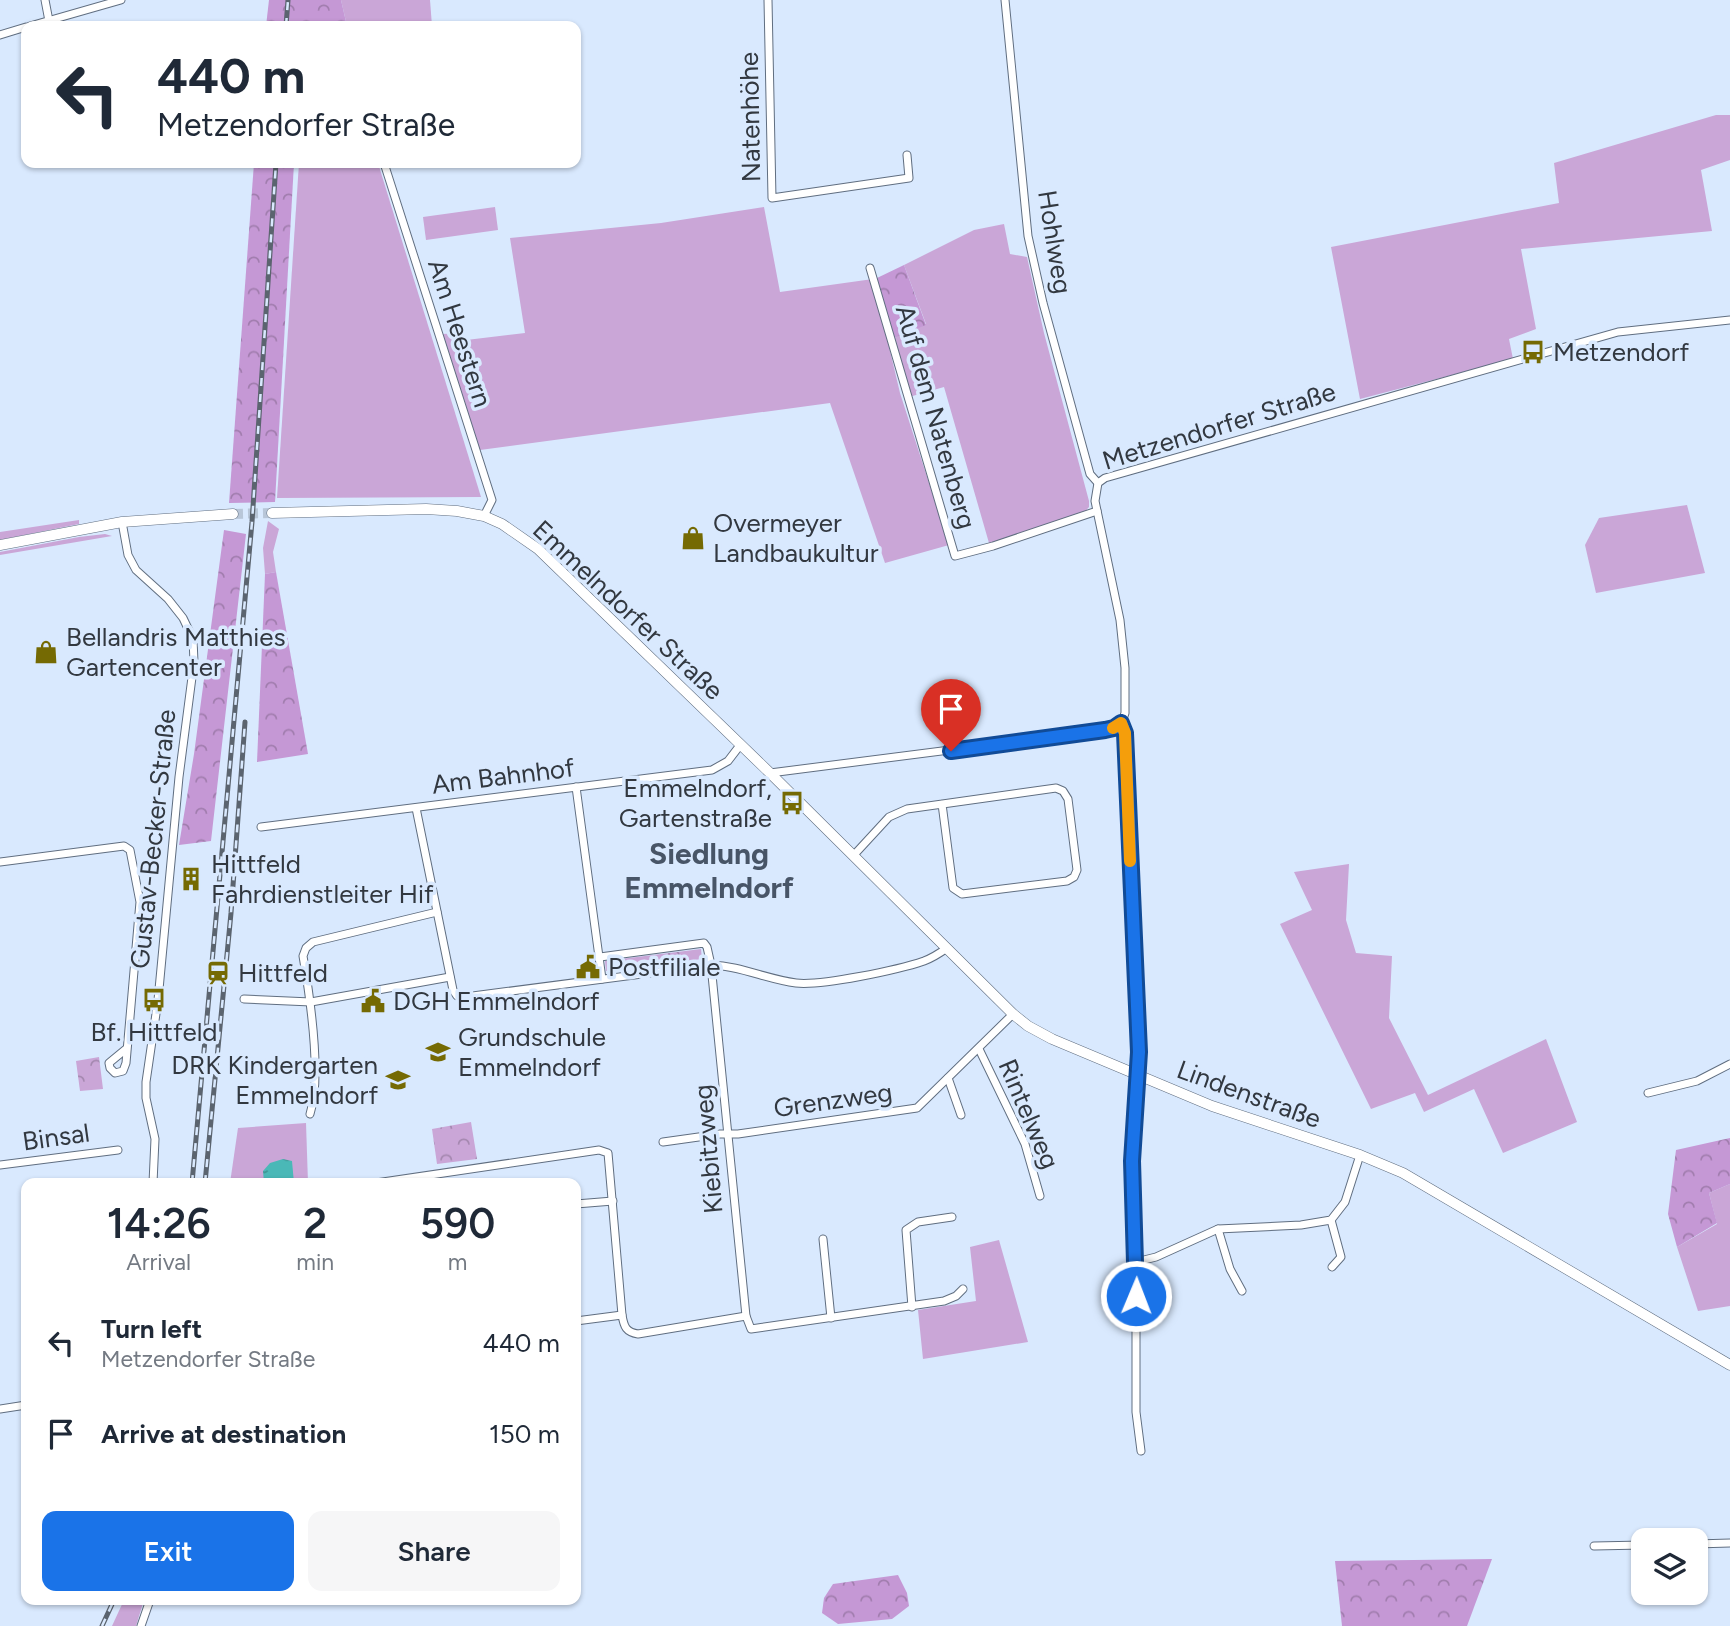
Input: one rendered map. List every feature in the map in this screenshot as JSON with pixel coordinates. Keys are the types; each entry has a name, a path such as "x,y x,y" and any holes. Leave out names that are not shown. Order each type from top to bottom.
{"street":[{"path":"45,0 49,21 121,0"},
{"name":"Natenhöhe","path":"768,0 772,198 909,178 907,155"},
{"name":"Hohlweg","path":"1005,0 1028,236 1043,303 1090,474 1098,483"},
{"path":"0,35 21,29"},
{"name":"Am Heestern","path":"386,168 492,500 484,516"},
{"name":"Auf dem Natenberg","path":"870,268 955,556 1097,511"},
{"name":"Metzendorfer Straße","path":"1141,1451 1136,1412 1136,1262 1132,1161 1138,1075 1125,733 1121,723 1125,713 1123,638 1097,511 1095,492 1098,483 1117,473 1618,332 1730,320"},
{"name":"Emmelndorfer Straße","path":"272,513 426,509 484,516 502,524 538,549 770,773"},
{"path":"0,545 122,522 233,514"},
{"name":"Gustav-Becker-Straße","path":"122,522 128,555 136,570 168,599 183,618 193,639 194,662 172,838 146,1098 155,1139 153,1178"},
{"path":"770,773 1105,730 1121,723"},
{"name":"Am Bahnhof","path":"261,827 719,768 728,761 740,744"},
{"name":"Lindenstraße","path":"770,773 1013,1014 1045,1036 1212,1106 1360,1155 1403,1173 1730,1365"},
{"path":"576,787 602,978"},
{"path":"853,856 889,817 898,812 942,804 1056,788 1063,791 1068,799 1077,870 1067,881 962,894 957,892 954,888 942,804"},
{"path":"416,808 450,977 457,996 711,964 733,966 767,978 804,983 828,981 913,964 947,948"},
{"path":"0,862 124,846 130,850 140,902 125,1049"},
{"path":"310,1114 316,1098 310,1002 303,956 306,948 313,942 437,912"},
{"path":"600,957 704,943 711,964"},
{"name":"Kiebitzweg","path":"711,964 746,1316 751,1329 831,1318"},
{"path":"244,999 310,1002 450,977"},
{"name":"Grenzweg","path":"663,1142 917,1108 1013,1014"},
{"name":"Rintelweg","path":"979,1049 1025,1144 1040,1196"},
{"path":"1648,1093 1697,1081 1730,1065"},
{"path":"948,1078 961,1115"},
{"name":"Binsal","path":"0,1165 118,1150"},
{"path":"410,1178 599,1150 608,1153 622,1315 624,1326 629,1332 638,1334 746,1316"},
{"path":"1136,1262 1156,1257 1218,1228 1301,1225 1331,1220 1345,1202 1360,1155"},
{"path":"581,1204 613,1201"},
{"path":"912,1307 906,1230 918,1222 952,1217"},
{"path":"1331,1220 1341,1257 1332,1267"},
{"path":"1218,1228 1230,1269 1242,1291"},
{"path":"823,1239 831,1318 944,1301 956,1296 963,1289"},
{"path":"581,1320 622,1315"},
{"path":"0,1409 21,1406"},
{"path":"1708,1544 1730,1543"},
{"path":"1594,1546 1631,1545"},
{"path":"141,1626 148,1605"}],"green space":[{"path":"269,0 341,0 346,21 267,21"},
{"path":"341,0 430,0 432,21 346,21"},
{"path":"1716,115 1730,115 1730,160 1701,170 1712,231 1521,249 1536,329 1509,339 1513,359 1360,399 1331,247 1559,203 1554,163"},
{"path":"254,168 294,168 275,502 229,503"},
{"path":"299,168 380,168 481,497 277,498"},
{"path":"495,207 498,230 426,240 423,217"},
{"path":"764,207 780,292 873,279 900,393 949,545 885,563 830,403 480,450 443,334 456,333 458,341 525,333 510,238 661,223"},
{"path":"1004,224 1010,254 1027,257 1089,507 1083,514 989,543 944,387 909,397 894,338 926,324 904,265 974,230"},
{"path":"904,265 926,325 894,338 877,278"},
{"path":"1687,505 1705,573 1596,593 1585,545 1599,518"},
{"path":"79,520 79,524 0,540 0,532"},
{"path":"268,521 279,529 273,552 276,572 265,574 263,548"},
{"path":"224,530 246,534 211,841 179,845 194,754"},
{"path":"105,534 112,536 0,555 0,552"},
{"path":"276,572 308,754 257,762 265,574"},
{"path":"1349,864 1346,920 1356,953 1392,956 1389,1018 1428,1095 1546,1039 1577,1122 1503,1153 1474,1089 1424,1112 1415,1093 1371,1109 1280,924 1312,910 1294,872"},
{"path":"701,949 702,959 606,971 605,961"},
{"path":"99,1057 103,1089 80,1091 76,1061"},
{"path":"471,1122 477,1159 437,1164 432,1129"},
{"path":"306,1123 308,1178 231,1178 238,1128"},
{"path":"1730,1138 1730,1184 1709,1193 1717,1223 1677,1247 1668,1214 1676,1150"},
{"path":"1730,1184 1730,1306 1698,1311 1677,1247 1717,1224 1709,1193"},
{"path":"999,1240 1028,1342 923,1359 918,1310 976,1301 970,1247"},
{"path":"1492,1559 1467,1626 1342,1626 1335,1561"},
{"path":"898,1575 907,1593 909,1606 892,1619 838,1624 822,1613 824,1598 833,1584"},
{"path":"122,1605 142,1605 136,1626 112,1626"}],"water":[{"path":"283,1159 292,1161 294,1178 264,1178 263,1171 270,1163"}],"tunnel":[{"path":"233,514 272,513"}],"railway":[{"path":"286,21 288,0"},
{"path":"192,1178 252,522 276,168"},
{"path":"205,1178 231,913 245,722"},
{"path":"102,1626 112,1605"}],"slow traffic":[{"path":"1113,728 1121,723 1125,733 1130,861"}],"place":[{"name":"Metzendorf","path":"1533,352"},
{"name":"Overmeyer Landbaukultur","path":"693,538"},
{"name":"Bellandris Matthies Gartencenter","path":"46,652"},
{"name":"Emmelndorf, Gartenstraße","path":"792,803"},
{"name":"Hittfeld Fahrdienstleiter Hif","path":"191,879"},
{"name":"Postfiliale","path":"588,967"},
{"name":"Hittfeld","path":"218,973"},
{"name":"Bf. Hittfeld","path":"154,1000"},
{"name":"DGH Emmelndorf","path":"373,1001"},
{"name":"Grundschule Emmelndorf","path":"438,1052"},
{"name":"DRK Kindergarten Emmelndorf","path":"398,1080"}],"district":[{"name":"Siedlung Emmelndorf","path":"709,871"}],"route":[{"path":"951,751 1105,730 1121,723 1125,733 1139,1052 1132,1161 1136,1296"}]}
